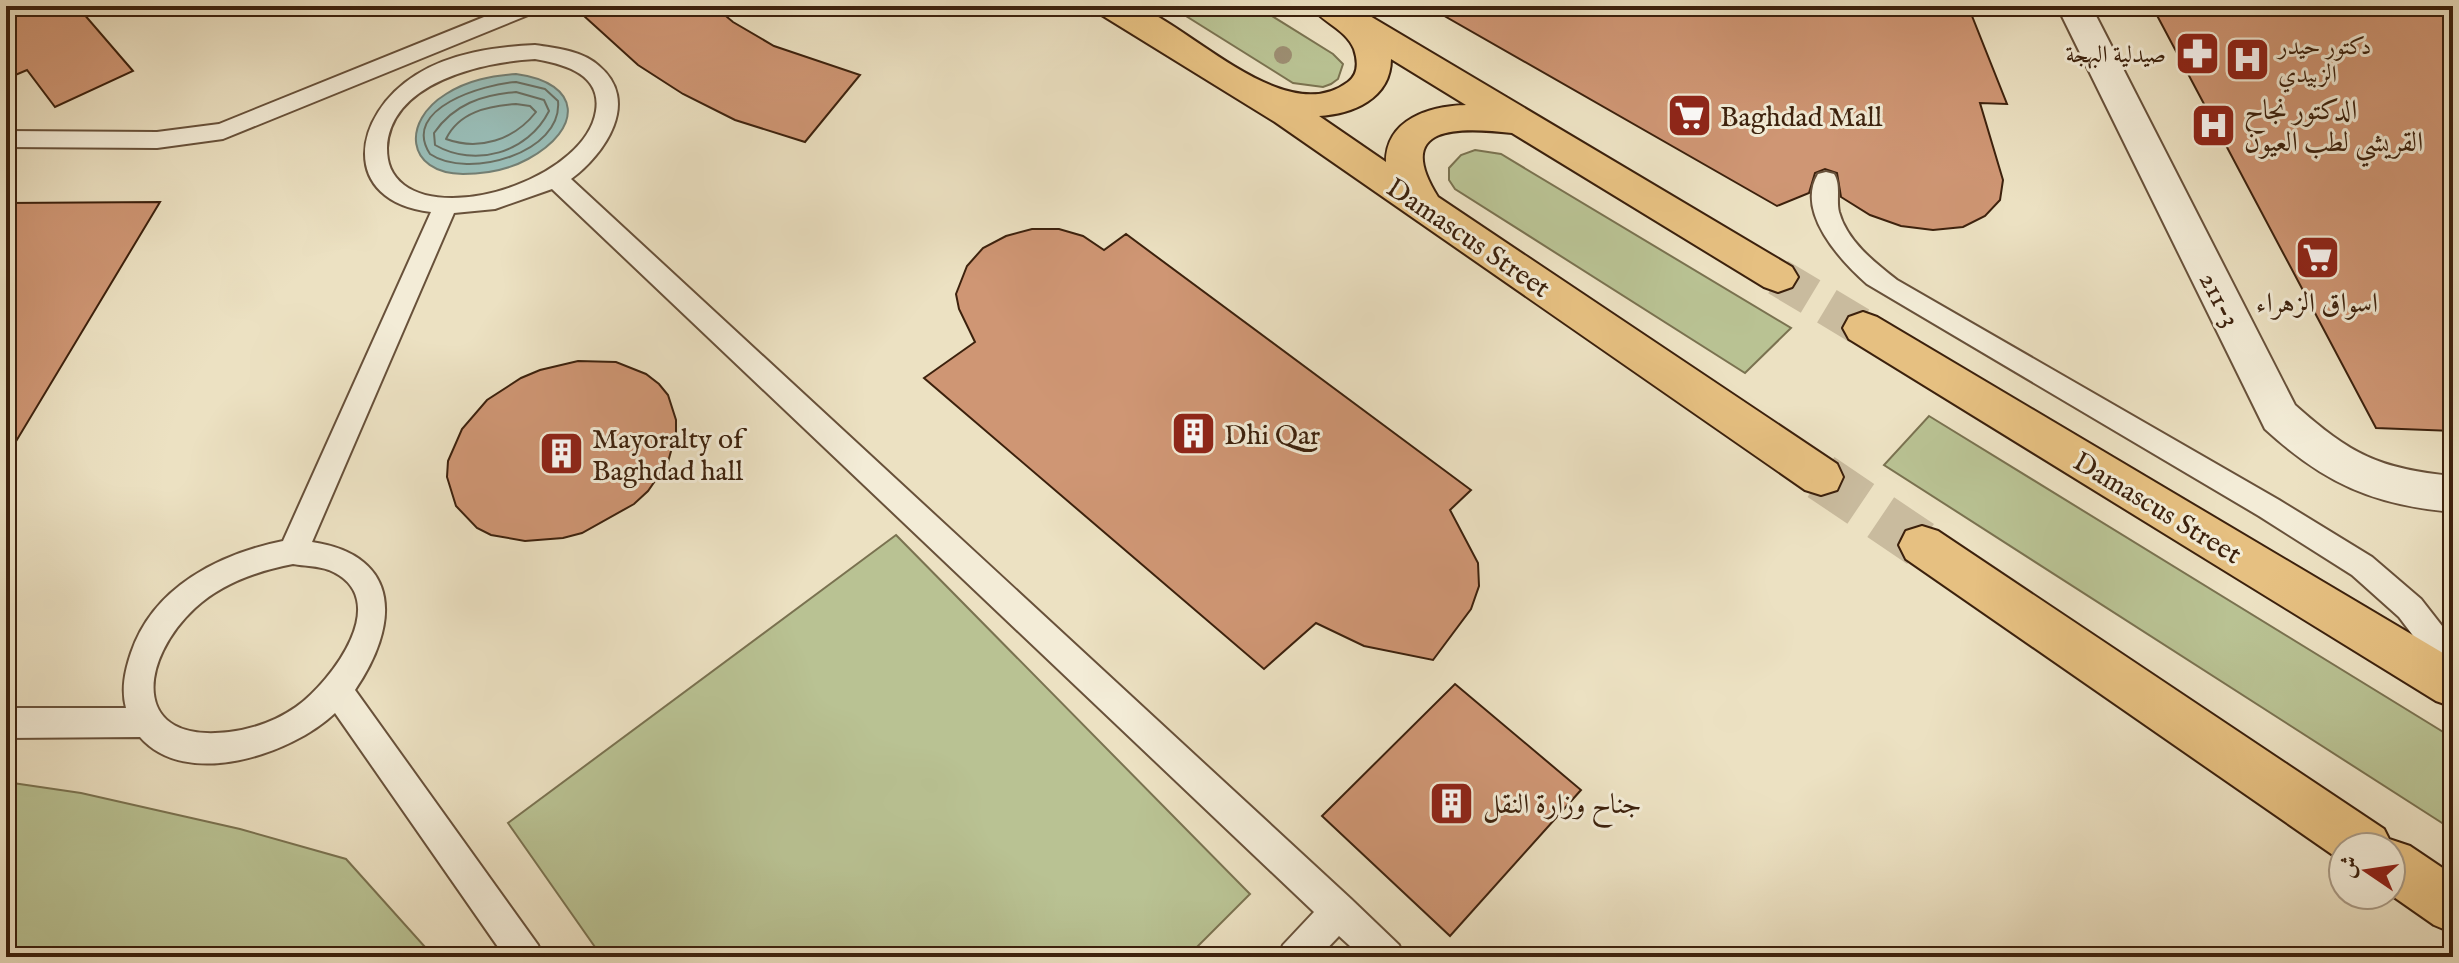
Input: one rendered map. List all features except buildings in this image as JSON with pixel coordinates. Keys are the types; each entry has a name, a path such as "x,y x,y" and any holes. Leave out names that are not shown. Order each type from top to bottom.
{"main road":[{"name":"Damascus Street","path":"1112,6 1251,90 1821,477"},
{"path":"1251,90 1273,99 1306,105 1331,103 1364,87 1374,73 1375,53 1363,34 1334,9"},
{"path":"1334,9 1778,277"},
{"path":"1425,207 1404,165 1406,147 1418,131 1440,119 1473,115 1532,128"},
{"name":"Damascus Street","path":"1863,328 2453,685"},
{"path":"1922,545 2342,831"},
{"path":"2407,875 2453,906"}],"street":[{"name":"211-3","path":"2074,6 2280,417 2316,451 2349,471 2390,485 2453,494"}],"lane":[{"path":"6,139 157,140 223,131 530,6"},
{"path":"535,52 568,58 593,72 606,93 607,118 594,145 567,170 530,190 488,203 446,205 416,200 393,189 378,173 373,153 376,131 394,105 422,82 458,64 497,53 535,52"},
{"path":"554,177 1387,957"},
{"path":"1826,180 1825,206 1838,237 1864,269 1888,287 2269,508 2362,566 2410,608 2453,664"},
{"path":"293,552 446,205"},
{"path":"293,552 325,556 351,568 368,588 372,616 365,648 337,690 317,709 280,733 240,747 200,750 167,741 144,722 136,694 140,662 156,629 183,599 218,575 255,559 293,552"},
{"path":"337,690 526,957"},
{"path":"6,723 144,722"},
{"path":"1295,957 1339,911"}],"green space":[{"path":"1170,6 1256,6 1333,54 1343,64 1338,79 1323,87 1293,83"},
{"path":"1475,150 1501,154 1791,328 1745,373 1455,189 1449,180 1449,168 1461,155"},
{"path":"1929,416 2453,738 2453,830 1884,465"},
{"path":"896,535 1250,894 1187,957 602,957 508,823"},
{"path":"6,782 81,793 240,829 346,859 434,957 6,957"}],"water":[{"path":"516,74 538,79 554,87 564,97 568,109 559,134 528,159 496,171 463,174 430,165 416,144 422,118 432,105 454,89 471,82"}],"tunnel":[{"path":"1778,277 1863,328"},
{"path":"1821,477 1922,545"}],"place":[{"name":"صيدلية البهجة","path":"2197,54"},
{"name":"دكتور حيدر الزبيدي","path":"2247,60"},
{"name":"Baghdad Mall","path":"1689,116"},
{"name":"الدكتور نجاح القريشي لطب العيون","path":"2213,125"},
{"name":"اسواق الزهراء","path":"2317,257"},
{"name":"Dhi Qar","path":"1193,434"},
{"name":"Mayoralty of Baghdad hall","path":"561,454"},
{"name":"جناح وزارة النقل","path":"1452,803"}]}
